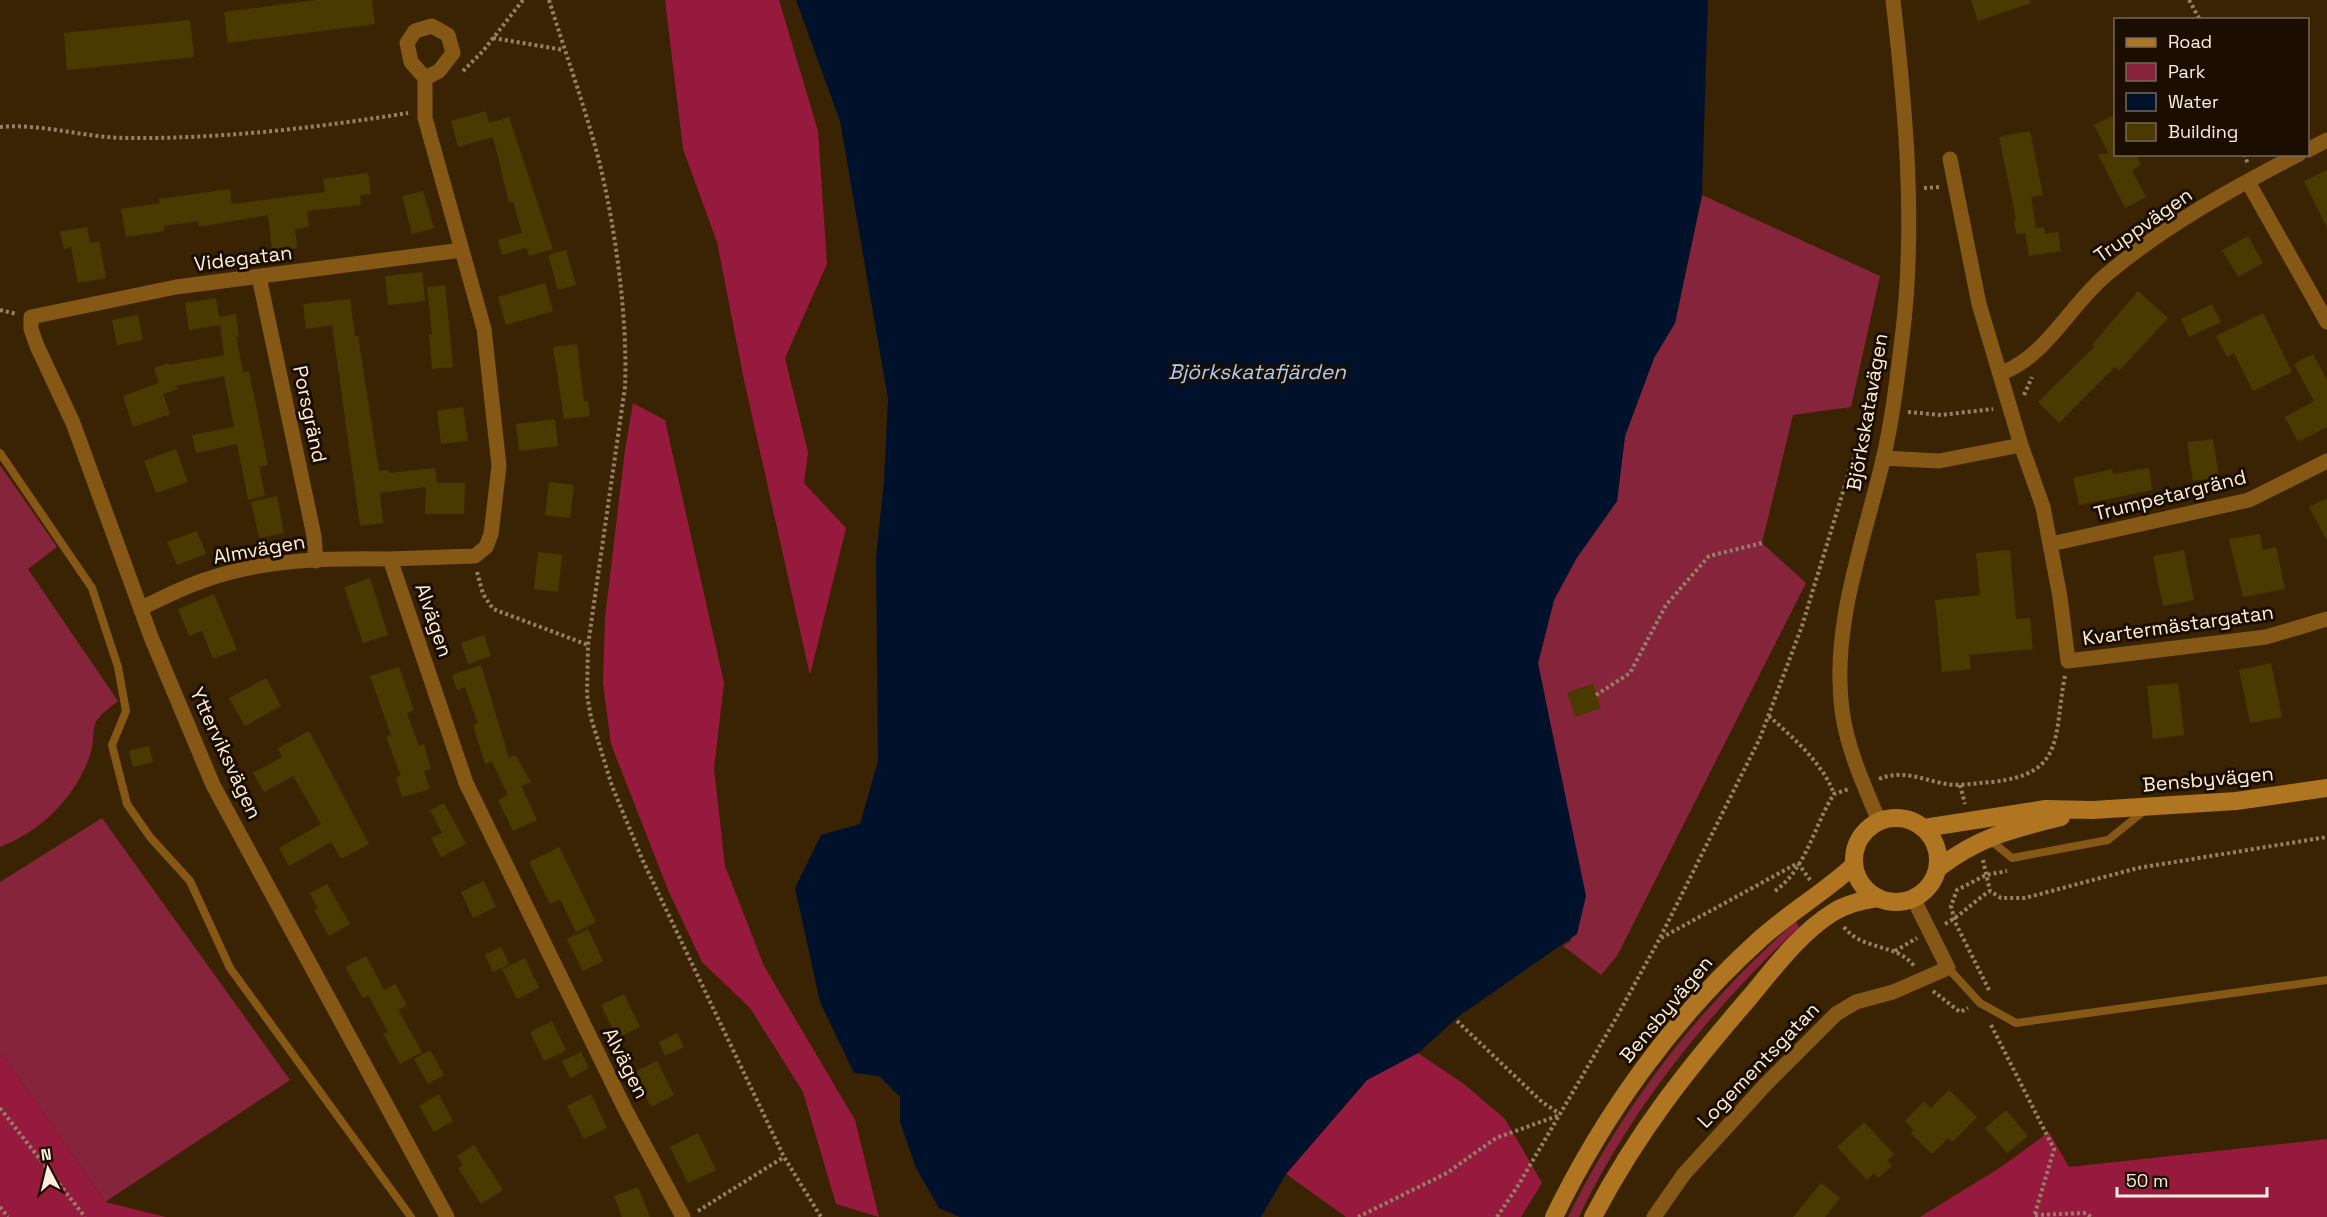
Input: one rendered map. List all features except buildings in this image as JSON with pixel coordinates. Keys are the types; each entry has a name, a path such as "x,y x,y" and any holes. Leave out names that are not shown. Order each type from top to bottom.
{"main road":[{"name":"Bensbyvägen","path":"1924,828 2046,809 2093,810 2236,801 2327,788"},
{"name":"Bensbyvägen","path":"1937,869 1962,850 2009,830 2093,810"},
{"path":"1905,819 1924,828 1936,847 1937,869 1928,887 1913,898 1892,902 1879,898 1862,884 1854,865 1854,852 1861,837 1880,821 1905,819"},
{"name":"Bensbyvägen","path":"1554,1217 1614,1111 1673,1029 1758,941 1854,865"},
{"path":"1593,1217 1632,1145 1691,1064 1788,952 1833,912 1860,900 1879,898"}],"street":[{"name":"Björkskatavägen","path":"1880,821 1852,752 1845,725 1840,668 1847,607 1883,458 1892,409 1905,310 1908,189 1905,111 1893,0"},
{"path":"425,78 425,118 484,329 499,466 491,534 486,547 475,556"},
{"path":"2309,149 2327,141"},
{"name":"Truppvägen","path":"2001,373 2018,367 2029,358 2084,296 2134,252 2172,225 2295,156"},
{"path":"1950,159 1979,304 2021,445 2038,489 2051,543 2068,661"},
{"path":"2248,182 2327,322"},
{"name":"Videgatan","path":"31,317 176,287 462,250"},
{"name":"Porsgränd","path":"259,278 314,536 316,561"},
{"name":"Ytterviksvägen","path":"31,317 31,329 37,346 73,423 141,609 213,785 447,1217"},
{"path":"1883,458 1938,461 2021,445"},
{"name":"Trumpetargränd","path":"2051,543 2249,500 2327,461"},
{"name":"Alvägen","path":"475,556 390,559 466,783 625,1109 688,1216"},
{"name":"Almvägen","path":"141,609 209,579 262,566 316,561 390,559"},
{"name":"Kvartermästargatan","path":"2068,661 2266,637 2327,619"},
{"path":"1913,898 1948,968"},
{"name":"Logementsgatan","path":"1654,1217 1684,1174 1765,1085 1836,1014 1856,1002 1924,980 1948,968"}],"lane":[{"path":"0,453 92,588 118,667 126,711 112,745 127,804 150,837 190,881 230,968 411,1217"},
{"path":"1983,840 2012,858 2108,840 2148,807"},
{"path":"1948,968 1980,1003 2016,1023 2327,980"}],"path":[{"path":"457,77 493,38 523,0"},
{"path":"549,0 597,155 606,195 626,353 625,387 588,645 587,695 598,745 643,861 784,1157 821,1217"},
{"path":"2189,0 2199,18"},
{"path":"493,38 564,50"},
{"path":"0,128 58,131 95,138 215,136 367,119 409,112 424,105"},
{"path":"1908,189 1956,185"},
{"path":"1497,1217 1560,1114 1660,938 1769,716 1802,626 1850,469 1875,406 1941,415 2010,406"},
{"path":"1596,695 1630,673 1666,605 1709,555 1762,543"},
{"path":"475,556 483,594 493,609 588,645"},
{"path":"1960,785 2021,778 2044,763 2053,745 2068,661"},
{"path":"1769,716 1798,742 1818,767 1834,794"},
{"path":"1983,840 1988,886 1995,896 2009,899 2025,898 2138,868 2327,837"},
{"path":"1660,938 1798,863 1787,882 1775,891"},
{"path":"1833,912 1857,939 1872,947 1894,951 1907,958 1935,995 1960,1012 1991,995 1955,922 1951,906 1957,890 1986,875"},
{"path":"1980,1003 2054,1149 2034,1216 2086,1213 2091,1217"},
{"path":"1457,1021 1542,1102 1560,1114"},
{"path":"0,1108 84,1217"},
{"path":"1358,1217 1448,1173 1496,1138 1560,1114"},
{"path":"688,1216 784,1157"},
{"path":"0,1207 8,1217"}],"green space":[{"path":"1702,195 1880,276 1851,407 1793,415 1762,543 1806,583 1617,956 1601,975 1563,946 1571,941 1562,792 1538,663 1554,600 1576,559 1617,501 1625,436 1654,358 1675,323"},
{"path":"0,465 57,547 28,569 118,701 97,720 91,752 85,768 67,797 44,822 0,847"},
{"path":"102,818 290,1080 105,1202 0,1051 0,882"},
{"path":"1796,921 1799,927 1735,992 1676,1062 1623,1137 1579,1217 1568,1217 1614,1134 1667,1058 1728,987"}],"shaded area":[{"path":"665,0 779,0 818,131 827,264 785,358 808,452 804,483 846,528 810,675 744,380 717,242 683,149"},
{"path":"633,403 665,420 724,683 714,769 725,866 764,966 855,1120 879,1217 836,1204 803,1092 750,1008 702,962 668,890 611,744 603,684 605,618 625,450"},
{"path":"0,1051 105,1202 166,1217 0,1217"},
{"path":"1418,1053 1464,1084 1505,1119 1542,1183 1521,1217 1346,1217 1286,1174 1367,1080"},
{"path":"2049,1132 2069,1167 2327,1139 2327,1217 1920,1217 2001,1167"}],"water":[{"name":"Björkskatafjärden","path":"796,0 1708,0 1702,195 1675,323 1654,358 1625,436 1617,501 1576,559 1554,600 1538,663 1586,896 1577,934 1459,1016 1418,1053 1367,1080 1286,1174 1261,1217 960,1217 939,1208 916,1168 900,1122 900,1097 879,1076 854,1073 820,1002 795,888 821,835 860,824 878,761 876,558 884,482 888,399 840,121"}]}
